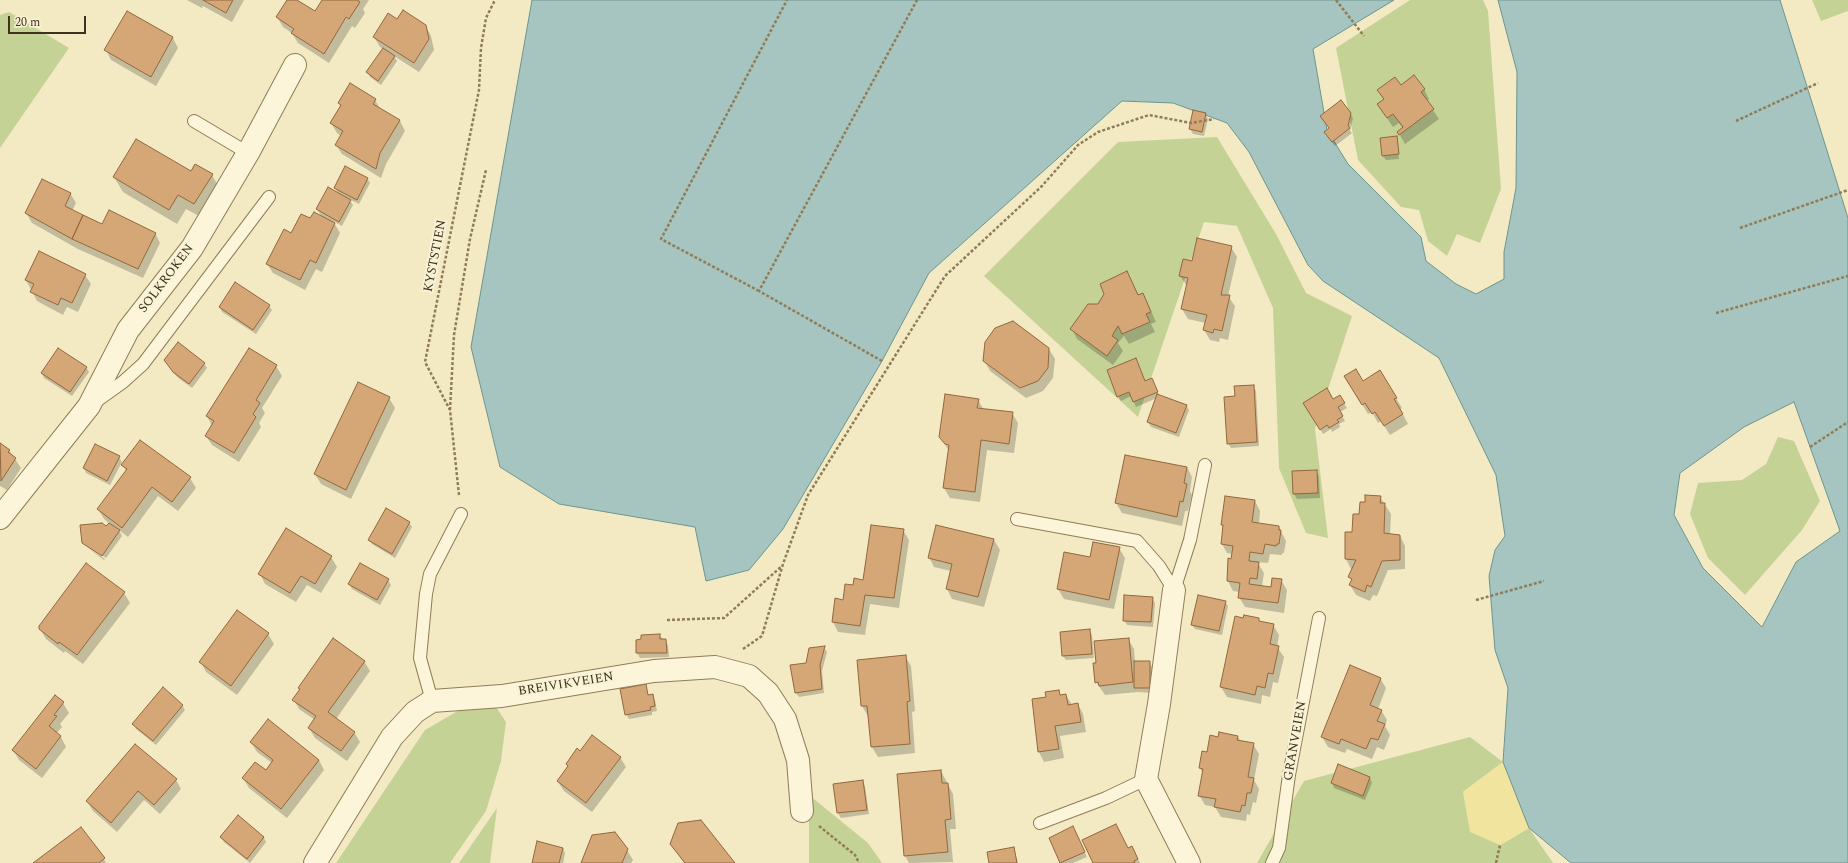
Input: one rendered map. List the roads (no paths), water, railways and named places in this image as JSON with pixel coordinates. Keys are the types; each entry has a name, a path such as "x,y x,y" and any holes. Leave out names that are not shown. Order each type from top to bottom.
{"street":[{"name":"SOLKROKEN","path":"0,518 89,406 128,330 192,248 248,153 295,65"},
{"path":"1174,590 1159,704 1146,778 1189,863"},
{"name":"BREIVIKVEIEN","path":"316,863 392,737 415,712 432,701 502,696 654,671 715,667 748,676 768,693 785,719 798,760 802,811"}],"lane":[{"path":"194,121 248,153"},
{"name":"SOLKROKEN","path":"89,406 123,382 143,364 269,197"},
{"path":"1174,590 1190,540 1205,465"},
{"path":"432,701 420,658 426,594 430,574 461,514"},
{"path":"1017,519 1137,541 1159,566 1174,590"},
{"name":"GRANVEIEN","path":"1272,863 1279,848 1289,776 1319,618"},
{"path":"1040,823 1106,798 1146,778"}],"water":[{"path":"532,0 1394,0 1313,49 1327,130 1348,164 1421,237 1426,261 1456,284 1476,294 1504,279 1504,252 1516,188 1517,72 1498,0 1780,0 1848,218 1848,863 1571,863 1529,828 1503,762 1508,688 1495,650 1489,576 1495,550 1505,536 1496,475 1439,358 1323,281 1308,265 1249,152 1227,123 1173,103 1122,101 929,273 882,361 783,529 749,570 706,581 695,527 559,504 500,467 471,347","holes":["1794,402 1840,531 1796,562 1762,627 1703,568 1674,515 1680,473 1744,427"]}]}
